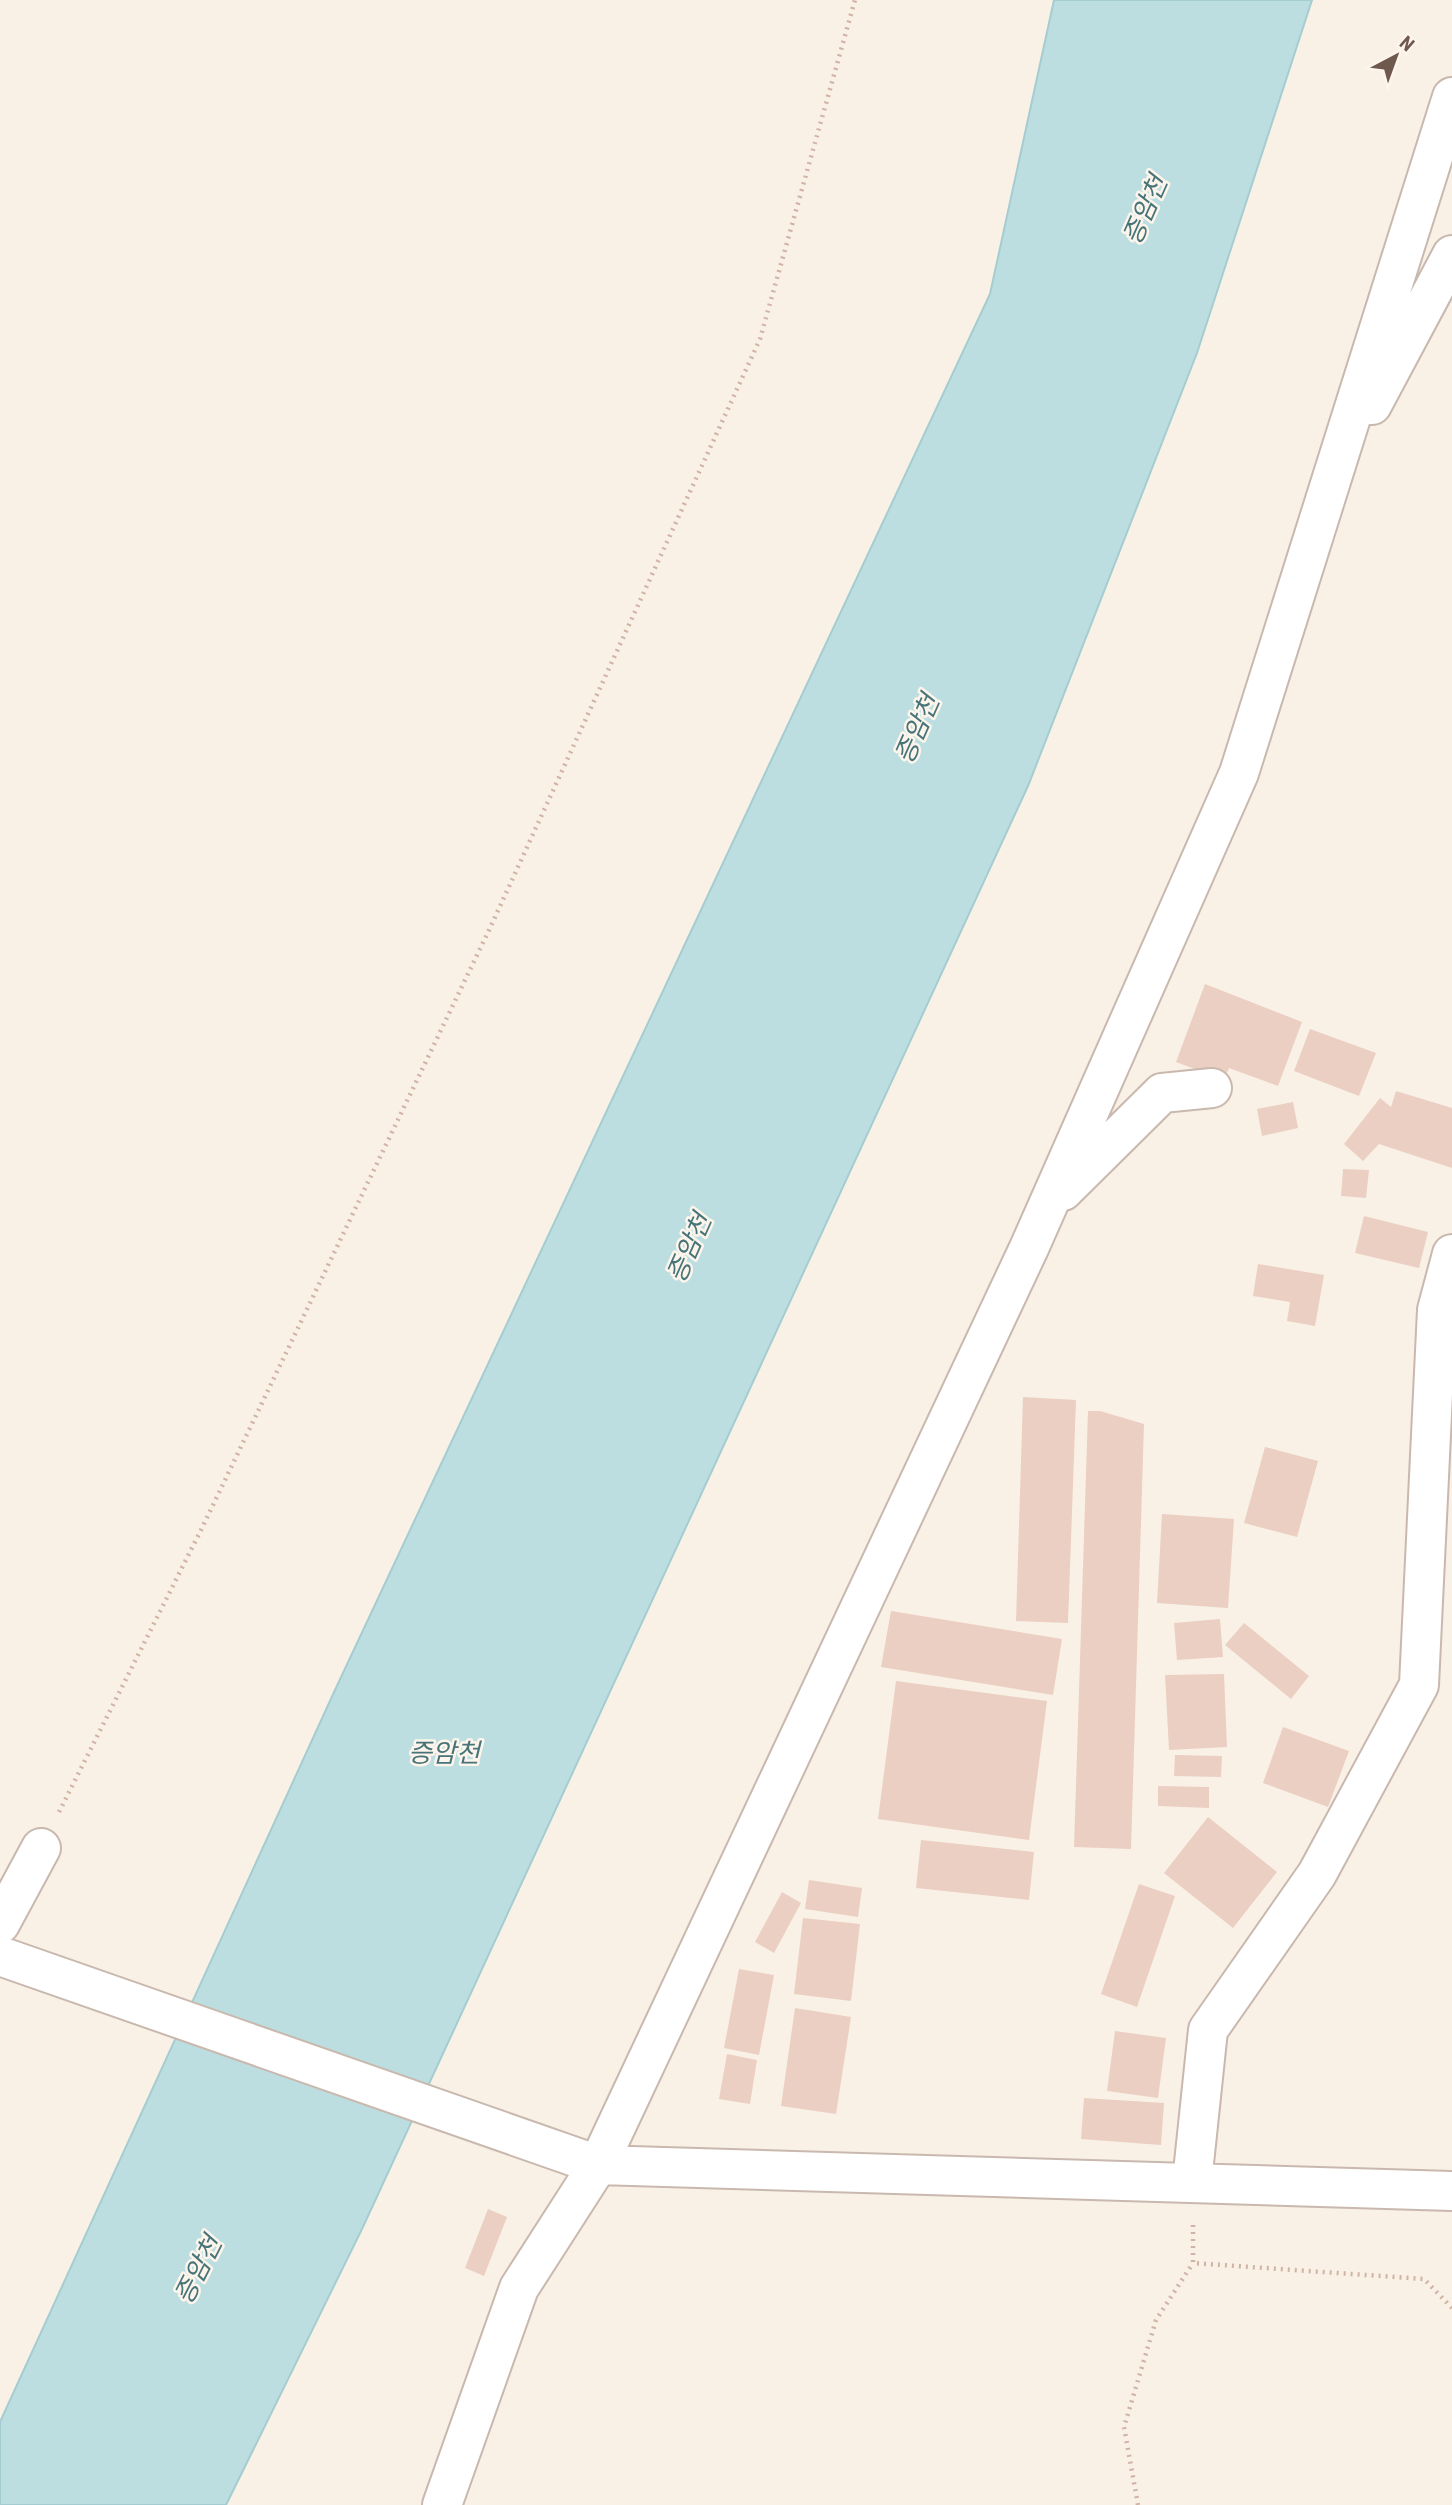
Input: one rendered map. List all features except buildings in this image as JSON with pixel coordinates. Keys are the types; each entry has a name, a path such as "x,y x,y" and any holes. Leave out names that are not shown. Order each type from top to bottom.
{"street":[{"path":"442,2505 519,2288 1046,1207 1239,773 1452,98"},
{"path":"1327,490 1452,255"},
{"path":"1046,1207 1162,1093 1212,1088"},
{"path":"1192,2182 1208,2030 1317,1874 1419,1685 1437,1311 1452,1254"},
{"path":"41,1848 4,1946 581,2158 1452,2190"}],"path":[{"path":"41,1848 201,1530 491,928 760,339 855,0"},
{"path":"1138,2505 1124,2427 1156,2320 1194,2263 1192,2182"},
{"path":"1194,2263 1424,2279 1452,2308"}],"water":[{"name":"증암천","path":"1054,0 1312,0 1197,353 1028,786 362,2229 226,2505 0,2505 0,2422 335,1690 990,294"}]}
